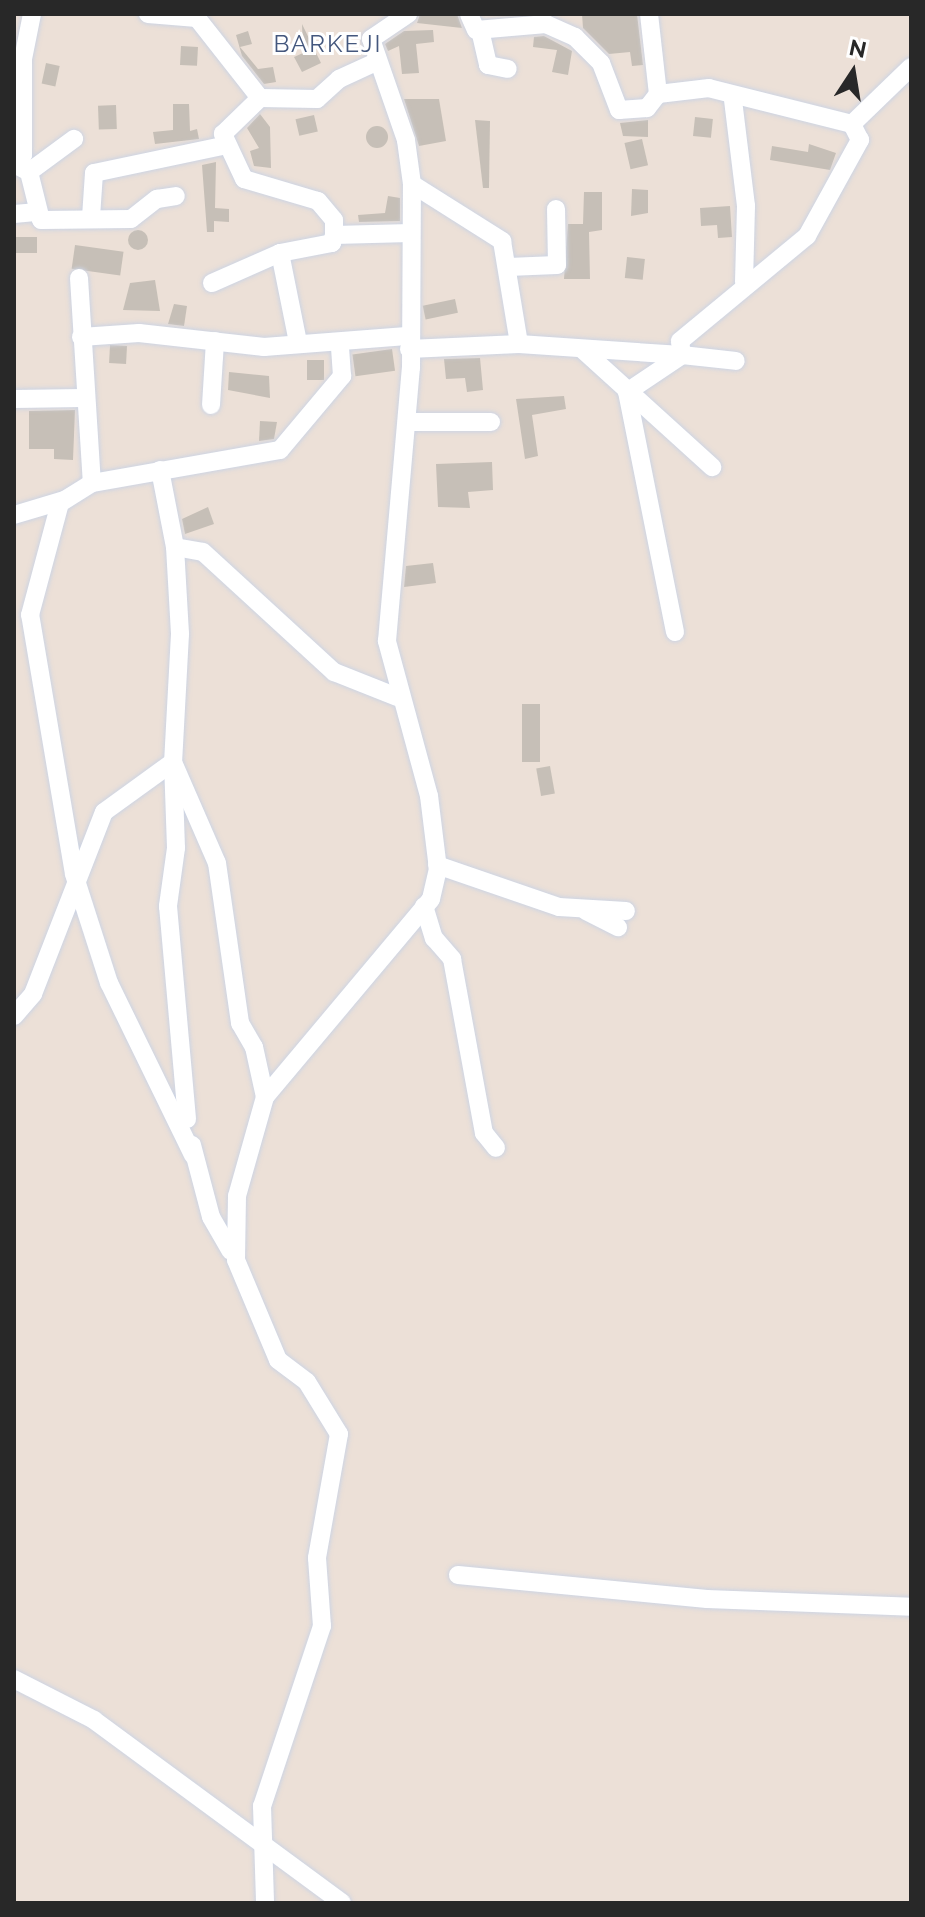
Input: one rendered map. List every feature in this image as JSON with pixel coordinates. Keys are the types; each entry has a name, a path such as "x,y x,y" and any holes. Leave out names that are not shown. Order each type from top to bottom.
{"street":[{"path":"32,14 20,168 41,220 91,217 131,219 157,199 176,196"},
{"path":"148,14 197,18 260,98"},
{"path":"236,1260 237,1196 265,1097 424,906 437,865 418,749 397,697 386,601 407,422 412,184 406,140 376,62 371,39 408,14"},
{"path":"469,14 480,30 488,65 508,69"},
{"path":"480,30 554,19 601,63 619,110 647,108 658,94 649,14"},
{"path":"212,283 280,253 332,243 334,235 334,220 318,201 244,179 223,134 260,98 317,99 339,79 376,62"},
{"path":"658,94 709,88 733,100 791,104 828,122 852,124 911,67"},
{"path":"733,100 746,206 744,282"},
{"path":"682,355 680,341 744,282 807,236 858,148 852,124"},
{"path":"20,168 74,139"},
{"path":"91,217 94,173 227,145"},
{"path":"412,184 502,241 519,344"},
{"path":"508,267 557,265 556,209"},
{"path":"14,214 38,212"},
{"path":"334,235 411,233"},
{"path":"280,253 298,342"},
{"path":"79,278 83,398 92,483"},
{"path":"81,337 139,333 215,341 298,342 340,347 408,342 519,344 736,361"},
{"path":"211,405 215,341"},
{"path":"14,515 64,500 92,483 280,450 342,376 340,347"},
{"path":"582,349 712,467"},
{"path":"627,392 682,355"},
{"path":"627,392 675,632"},
{"path":"14,399 83,398"},
{"path":"407,422 491,422"},
{"path":"160,470 175,547 180,634 173,762 176,848 168,906 193,1155"},
{"path":"64,500 48,533 30,615 74,874 109,983 193,1155 211,1217 236,1260 278,1360 307,1382 339,1434 317,1558 322,1626 262,1806 265,1903"},
{"path":"175,547 203,552 334,672 397,697"},
{"path":"14,1016 33,994 74,874 104,812 173,762"},
{"path":"173,762 217,863 240,1023 254,1047 265,1097"},
{"path":"437,865 622,919"},
{"path":"424,906 434,938 452,959 484,1133 496,1148"},
{"path":"458,1575 707,1599 911,1607"},
{"path":"14,1679 94,1720 263,1852 342,1903"}],"building":[{"path":"420,14 457,14 462,28 417,23"},
{"path":"582,14 637,14 643,65 632,66 630,52 609,54 583,28"},
{"path":"302,24 321,63 302,72 294,57 303,53"},
{"path":"433,30 434,42 416,44 419,73 402,74 399,46 388,51 385,44 404,31"},
{"path":"248,31 252,44 240,47 258,69 273,67 276,82 264,84 242,56 236,35"},
{"path":"544,36 572,51 568,75 552,72 557,50 533,47 534,37"},
{"path":"181,46 198,47 197,66 180,65"},
{"path":"46,63 60,66 55,86 42,84"},
{"path":"404,99 439,99 446,141 419,146"},
{"path":"173,104 189,104 190,131 197,129 199,139 155,144 153,132 173,130"},
{"path":"116,105 117,129 99,130 98,106"},
{"path":"260,114 270,127 271,168 254,166 250,151 259,148 247,128"},
{"path":"314,115 318,132 299,136 295,119"},
{"path":"695,117 713,119 711,138 693,136"},
{"path":"475,120 490,121 489,188 483,188"},
{"path":"648,120 648,137 623,136 620,123"},
{"path":"377,126 385,129 388,137 385,145 377,148 369,145 366,137 369,129"},
{"path":"642,139 648,165 631,169 624,143"},
{"path":"809,144 836,153 830,170 770,160 772,146 808,152"},
{"path":"216,162 215,208 229,209 229,222 214,221 214,232 207,232 202,165"},
{"path":"632,189 648,190 648,213 631,216"},
{"path":"584,192 602,192 602,230 589,232 590,279 564,279 568,224 583,224"},
{"path":"388,196 400,198 400,221 359,222 358,215 385,213"},
{"path":"730,206 732,237 718,238 717,225 701,226 700,208"},
{"path":"138,230 145,233 148,240 145,247 138,250 131,247 128,240 131,233"},
{"path":"14,237 37,237 37,253 14,253"},
{"path":"75,245 124,252 120,276 72,269"},
{"path":"627,257 645,259 643,280 625,278"},
{"path":"155,280 160,311 123,310 130,283"},
{"path":"455,299 458,313 426,320 423,306"},
{"path":"174,304 187,306 184,326 168,324"},
{"path":"110,345 127,346 126,364 109,363"},
{"path":"392,349 395,371 355,376 352,355"},
{"path":"480,358 483,390 467,392 465,378 446,379 444,359"},
{"path":"307,360 324,360 324,380 307,380"},
{"path":"229,372 269,376 270,398 228,390"},
{"path":"564,396 566,409 532,415 538,456 525,459 516,399"},
{"path":"75,410 73,460 54,459 54,449 29,449 29,411"},
{"path":"260,421 277,422 274,439 259,441"},
{"path":"492,462 493,490 468,492 470,508 438,507 436,464"},
{"path":"208,507 214,524 185,534 182,519"},
{"path":"433,563 436,583 404,587 406,566"},
{"path":"522,704 540,704 540,762 522,762"},
{"path":"550,766 555,794 541,796 536,768"}],"district":[{"name":"BARKEJI","path":"328,44"}]}
